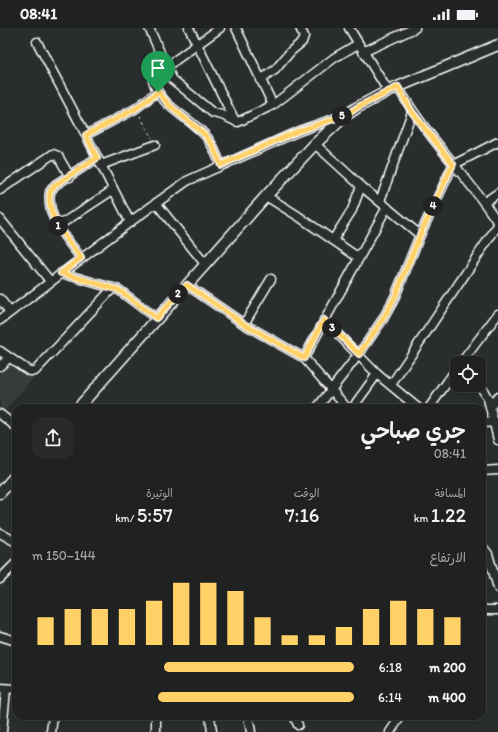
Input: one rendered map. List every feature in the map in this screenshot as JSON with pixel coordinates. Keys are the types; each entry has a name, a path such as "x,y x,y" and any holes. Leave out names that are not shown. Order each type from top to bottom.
{"main road":[{"path":"81,404 156,318 266,196 315,144 346,115 358,107 398,87 497,47"},
{"path":"0,493 12,480"}],"street":[{"path":"149,28 172,79 214,114 222,115 236,122 242,121 274,105 334,58 358,44"},
{"path":"189,28 236,122"},
{"path":"220,28 196,44 153,78 158,92 171,107 204,134 212,144 221,165"},
{"path":"236,28 260,80 274,105"},
{"path":"260,80 275,70 290,51 302,42 304,36 300,28"},
{"path":"349,28 388,92"},
{"path":"363,52 415,28"},
{"path":"37,42 130,222"},
{"path":"391,385 498,224 485,202 412,112 398,87"},
{"path":"86,135 135,109 158,92"},
{"path":"380,202 412,112"},
{"path":"0,320 4,305 50,281 187,181 298,131 346,115"},
{"path":"320,404 359,354 383,319 394,299 420,235 453,164 498,142"},
{"path":"315,144 361,186 420,235"},
{"path":"81,258 58,226 50,210 50,192 55,185 99,162 155,145"},
{"path":"0,190 53,154 58,156 70,177"},
{"path":"333,240 352,210 361,186"},
{"path":"58,226 113,190"},
{"path":"485,202 498,193"},
{"path":"266,196 359,258"},
{"path":"156,203 205,264"},
{"path":"304,358 387,208"},
{"path":"0,219 50,281"},
{"path":"61,273 122,292 156,318"},
{"path":"244,324 270,279"},
{"path":"187,285 244,324 304,358 345,404"},
{"path":"0,351 8,358 29,371 35,371 113,288"},
{"path":"466,356 497,318"},
{"path":"324,320 377,374 413,404"},
{"path":"0,366 8,358"},
{"path":"357,404 377,374"},
{"path":"432,404 450,378"},
{"path":"483,392 496,422 498,440"},
{"path":"490,407 498,397"},
{"path":"0,414 12,424"},
{"path":"486,423 496,422"},
{"path":"486,471 498,470"},
{"path":"0,533 12,540"},
{"path":"486,551 498,588"},
{"path":"0,579 12,567"},
{"path":"486,611 498,610"},
{"path":"1,638 12,640"},
{"path":"2,732 3,688"},
{"path":"51,732 52,720"},
{"path":"156,720 156,732"},
{"path":"210,720 212,732"},
{"path":"249,720 251,732"},
{"path":"296,720 298,725"},
{"path":"390,732 398,720"}],"path":[{"path":"135,109 155,145"}],"shaded area":[{"path":"10,359 35,376 5,410 0,406 0,368"}],"route":[{"path":"398,87 412,112 453,164 420,235 394,299 383,319 359,354 324,320 304,358 244,324 211,303 187,285 156,318 119,290 82,281 61,273 81,258 62,232 50,210 50,192 55,185 70,177 97,158 86,135 135,109 158,92 171,107 208,138 221,165 298,131 346,115 376,97 398,87"}]}
